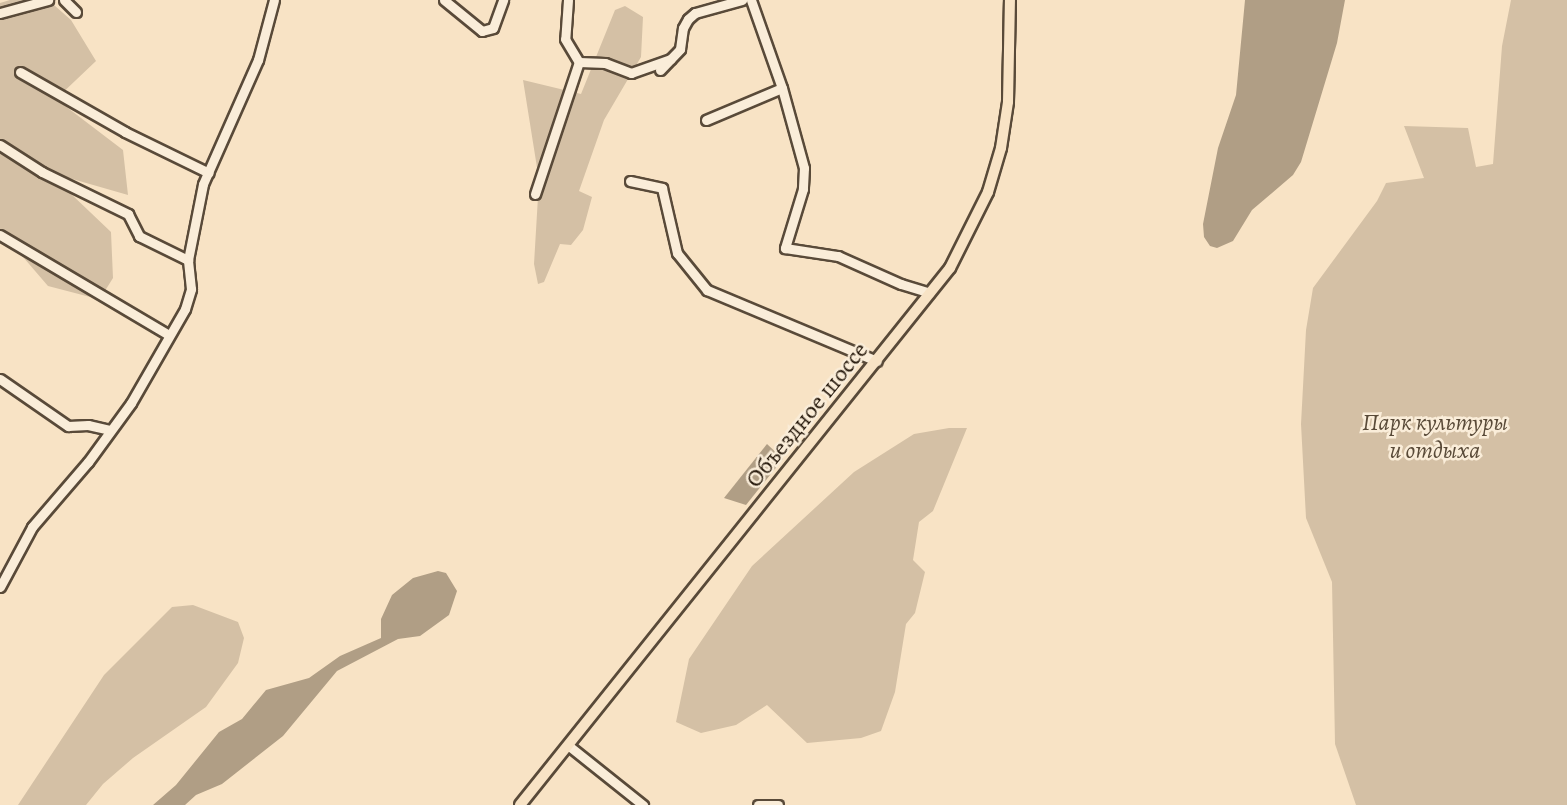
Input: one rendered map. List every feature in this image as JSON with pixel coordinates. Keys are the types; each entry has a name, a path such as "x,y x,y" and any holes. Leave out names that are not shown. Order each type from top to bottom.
{"main road":[{"name":"Объездное шоссе","path":"520,805 950,268 988,192 1001,148 1008,102 1010,0"}],"street":[{"path":"0,13 48,0"},
{"path":"64,0 76,12"},
{"path":"0,587 32,527 88,462 131,403 185,309 191,289 188,260 203,184 258,61 274,0"},
{"path":"444,0 482,31 488,31 493,27 503,0"},
{"path":"535,194 579,62 565,39 568,0"},
{"path":"660,70 680,49 683,28 688,19 695,13 741,0"},
{"path":"751,0 782,88 804,168 803,188 785,248 838,256 901,284 930,293"},
{"path":"579,62 605,63 631,73 670,59"},
{"path":"20,72 125,132 209,173"},
{"path":"706,120 782,88"},
{"path":"0,145 42,172 128,214 139,236 188,260"},
{"path":"630,181 662,188 677,253 707,290 877,362"},
{"path":"0,235 169,335"},
{"path":"0,379 68,426 88,425 109,430"},
{"path":"569,746 643,805"},
{"path":"758,805 778,805"}],"green space":[{"path":"10,0 42,0 54,5 71,20 96,61 56,99 123,150 128,195 48,172 111,232 113,278 103,294 94,298 48,286 17,250 0,238 0,3"},
{"name":"Парк культуры и отдыха","path":"1511,0 1567,0 1567,805 1356,805 1335,744 1332,582 1306,518 1301,424 1306,330 1313,288 1377,201 1386,183 1424,178 1404,126 1468,128 1476,167 1493,164 1502,46"},
{"path":"625,6 643,17 641,57 604,120 579,191 592,197 583,230 571,245 560,244 544,282 538,284 534,264 539,180 523,80 581,94 615,10"},
{"path":"967,428 933,511 919,522 913,560 925,572 915,613 906,624 895,692 881,731 861,738 807,743 767,705 736,725 701,733 676,722 689,659 752,566 854,472 914,434"},
{"path":"193,605 238,622 244,638 238,663 206,707 133,758 103,784 86,805 18,805 104,675 172,607"}],"shaded area":[{"path":"1245,0 1345,0 1337,43 1301,162 1293,175 1252,210 1233,241 1217,248 1210,246 1204,237 1203,224 1218,148 1236,95"},
{"path":"767,444 783,459 746,505 724,498"},
{"path":"438,571 446,573 457,591 449,615 420,636 398,639 337,671 283,736 222,784 196,795 185,805 153,805 176,785 219,732 242,719 266,690 309,678 340,656 381,638 381,619 392,595 413,578"}]}
